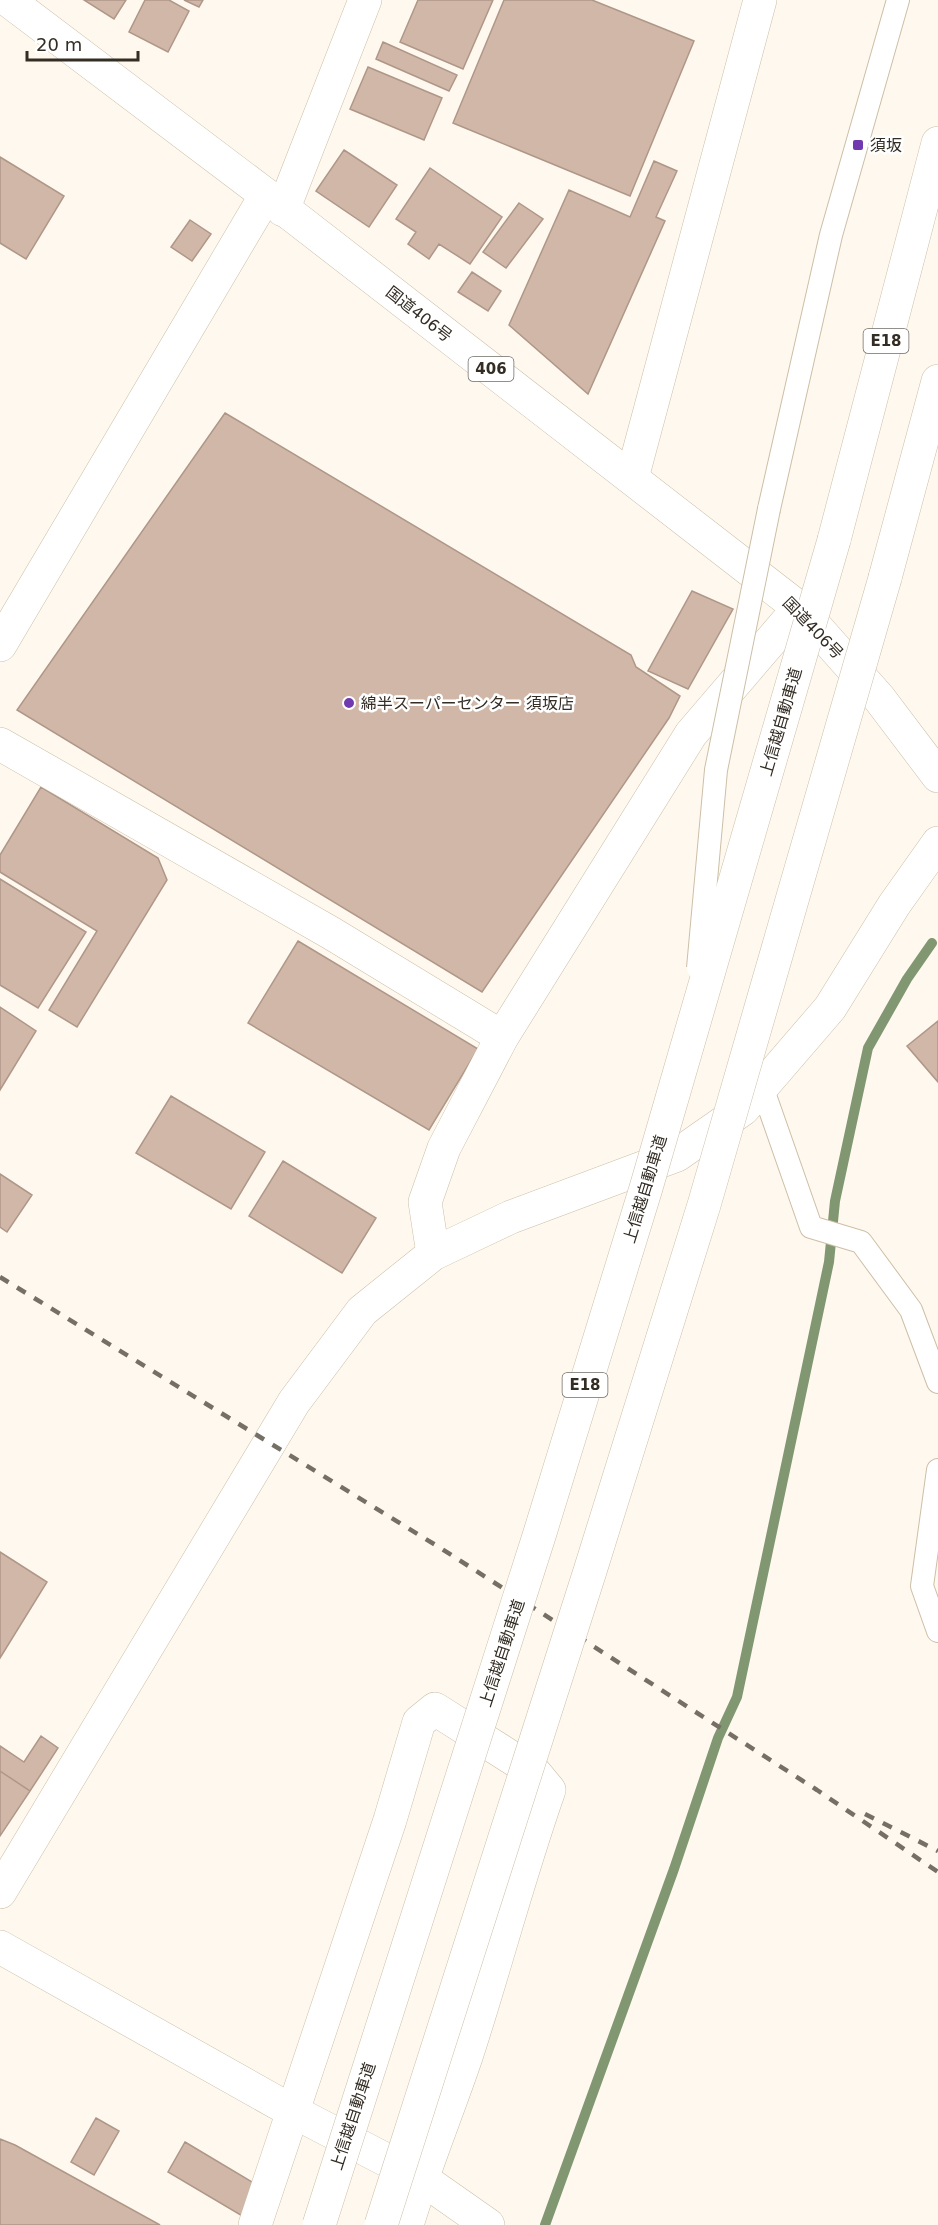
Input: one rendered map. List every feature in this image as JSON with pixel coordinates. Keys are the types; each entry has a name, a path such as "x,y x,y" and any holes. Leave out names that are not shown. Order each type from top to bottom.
{"main road":[{"name":"国道406号","path":"8,0 275,202 799,608 879,699 938,776"},
{"path":"0,645 275,202 365,0"},
{"path":"632,478 760,0"},
{"name":"上信越自動車道","path":"318,2225 539,1536 693,1027 834,540 938,143"},
{"path":"381,2225 590,1571 704,1205 885,578 938,381"},
{"path":"433,1254 425,1202 444,1148 502,1037 691,734 799,608"},
{"path":"0,744 331,933 502,1037"},
{"path":"0,1892 294,1402 362,1311 433,1254 511,1217 677,1155 743,1109 830,1008 894,905 938,843"},
{"path":"255,2225 390,1820 419,1722 435,1709 534,1772 549,1790 465,2057 421,2178 407,2225"},
{"path":"0,1947 292,2110 421,2178 488,2225"}],"lane":[{"path":"693,1027 716,770 769,509 831,235 898,0"},
{"path":"902,514 938,445"},
{"path":"762,1087 811,1227 861,1242 911,1310 938,1382"},
{"path":"938,1470 922,1586 938,1631"}],"building":[{"path":"84,0 126,0 114,19"},
{"path":"145,0 169,0 189,11 168,52 129,32"},
{"path":"184,0 203,0 199,7"},
{"path":"418,0 493,0 463,69 400,42"},
{"path":"504,0 592,0 694,41 630,196 453,123"},
{"path":"383,42 457,75 449,91 376,59"},
{"path":"368,67 442,98 424,140 350,109"},
{"path":"344,150 397,185 369,227 316,191"},
{"path":"0,157 64,196 26,259 0,243"},
{"path":"654,161 677,171 656,217 665,221 588,394 509,325 569,190 630,217"},
{"path":"430,168 502,217 470,264 439,244 429,259 408,244 416,232 396,219"},
{"path":"519,203 543,219 506,268 483,252"},
{"path":"190,220 211,234 192,261 171,247"},
{"path":"472,272 501,291 488,311 458,292"},
{"name":"綿半スーパーセンター 須坂店","path":"225,413 631,655 636,667 680,696 669,718 482,992 17,710"},
{"path":"692,591 733,609 688,689 648,671"},
{"path":"41,787 158,858 167,880 77,1027 49,1010 97,931 0,872 0,855"},
{"path":"0,879 86,932 38,1008 0,985"},
{"path":"298,941 478,1049 429,1130 248,1023"},
{"path":"0,1007 36,1031 0,1090"},
{"path":"938,1021 938,1082 907,1046"},
{"path":"171,1096 265,1152 231,1209 136,1153"},
{"path":"283,1161 376,1218 342,1273 249,1216"},
{"path":"0,1174 32,1195 7,1232 0,1227"},
{"path":"0,1552 47,1582 0,1658"},
{"path":"41,1736 58,1748 30,1791 0,1771 0,1746 24,1762"},
{"path":"0,1771 30,1791 0,1836"},
{"path":"96,2118 119,2131 94,2175 71,2162"},
{"path":"0,2139 15,2145 160,2225 0,2225"},
{"path":"185,2142 262,2188 244,2217 168,2172"}],"waterway":[{"path":"545,2225 674,1869 718,1738 737,1697 829,1262 835,1201 868,1048 907,979 932,943"}],"railway":[{"path":"0,1277 442,1549 817,1790 938,1872"},
{"path":"865,1814 938,1851"}],"place":[{"name":"須坂","path":"858,145"},
{"name":"綿半スーパーセンター 須坂店","path":"349,703"}]}
